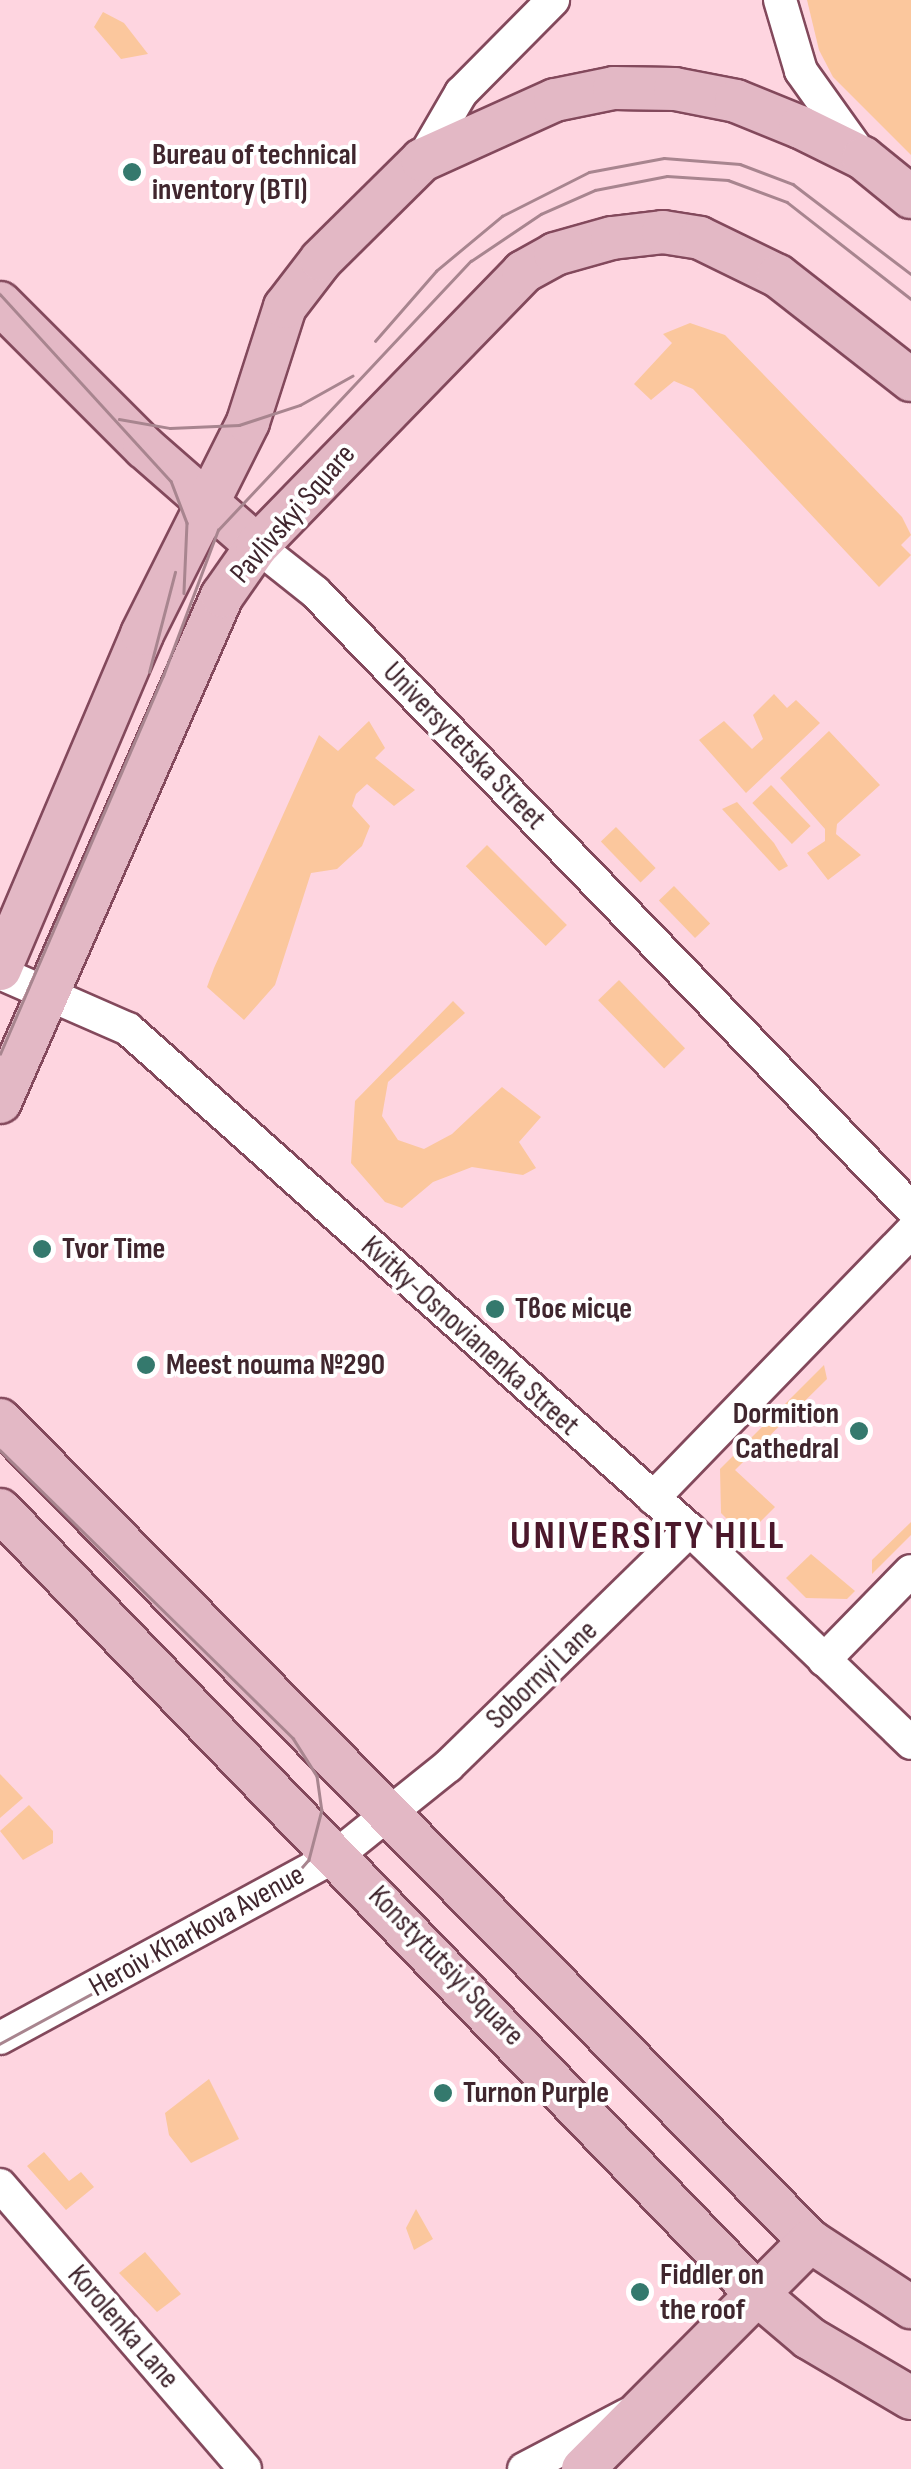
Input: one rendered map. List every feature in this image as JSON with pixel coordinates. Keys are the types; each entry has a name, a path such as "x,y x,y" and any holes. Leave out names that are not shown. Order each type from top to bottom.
{"main road":[{"path":"0,971 203,501 248,422 285,307 321,260 422,160 555,100 644,87 736,101 863,158 911,198"},
{"name":"Pavlivskyi Square","path":"0,1102 222,596 258,546 523,272 584,244 663,232 713,242 751,260 911,380"},
{"name":"Universytetska Street","path":"0,303 203,501 258,546"},
{"path":"0,1420 810,2241 911,2306"},
{"name":"Konstytutsiyi Square","path":"0,1510 757,2294 809,2338 911,2398"},
{"path":"583,2469 810,2241"}],"street":[{"path":"422,160 461,93 552,0"},
{"path":"780,0 801,72 863,158"},
{"name":"Universytetska Street","path":"258,546 323,600 911,1208"},
{"name":"Kvitky-Osnovianenka Street","path":"0,971 128,1030 690,1530 911,1743"},
{"path":"653,1498 911,1232"},
{"name":"Sobornyi Lane","path":"389,1815 690,1530"},
{"path":"824,1660 911,1571"},
{"name":"Heroiv Kharkova Avenue","path":"0,2038 337,1855 389,1815"},
{"name":"Korolenka Lane","path":"0,2185 246,2469"},
{"path":"528,2467 648,2402"},
{"path":"528,2467 553,2462 569,2469"}],"shaded area":[{"path":"807,0 911,0 911,155 833,77 819,50"},
{"path":"103,12 124,23 148,54 121,59 94,27"},
{"path":"690,323 725,335 902,517 911,535 901,545 911,555 879,587 693,389 674,381 651,400 634,384 672,343 663,334"},
{"path":"774,694 787,708 796,700 820,723 746,793 699,740 724,721 752,749 763,739 753,715"},
{"path":"369,721 385,748 375,758 415,790 394,806 367,784 356,794 352,806 370,826 362,846 337,869 311,873 275,985 244,1020 207,987 214,968 319,735 338,751"},
{"path":"829,731 880,785 837,824 836,834 861,855 828,880 807,853 825,841 825,829 780,778"},
{"path":"771,785 811,826 792,844 752,803"},
{"path":"737,802 774,843 788,866 779,871 722,809"},
{"path":"616,827 656,868 640,883 601,842"},
{"path":"487,845 567,925 546,946 466,866"},
{"path":"674,886 710,923 695,938 659,901"},
{"path":"619,980 685,1048 664,1068 598,1000"},
{"path":"453,1001 465,1013 388,1082 382,1116 398,1140 424,1149 452,1134 502,1087 541,1117 519,1142 536,1168 523,1175 472,1167 433,1182 402,1208 385,1202 351,1163 355,1101"},
{"path":"824,1365 827,1379 735,1470 775,1507 745,1537 721,1513 720,1469"},
{"path":"911,1522 911,1535 872,1574 872,1560"},
{"path":"811,1554 855,1591 847,1599 806,1598 786,1578"},
{"path":"0,1774 23,1798 0,1818"},
{"path":"29,1805 53,1831 53,1843 23,1860 0,1831"},
{"path":"209,2079 239,2139 191,2163 169,2135 165,2113"},
{"path":"44,2152 69,2181 81,2172 94,2187 66,2210 27,2166"},
{"path":"416,2209 433,2239 414,2250 406,2228"},
{"path":"145,2252 181,2294 157,2312 119,2273"}],"tram line":[{"path":"375,341 436,271 502,216 589,172 664,158 740,164 793,184 911,274"},
{"path":"0,1054 163,676 218,530 471,261 541,214 595,190 667,176 728,180 787,202 911,299"},
{"path":"0,294 171,481 187,523 184,593"},
{"path":"119,419 170,428 239,425 300,405 352,376"},
{"path":"149,672 175,572"},
{"path":"0,1450 293,1738 317,1776 322,1810 309,1860 282,1891 0,2044"}],"place":[{"name":"Bureau of technical inventory (BTI)","path":"132,172"},
{"name":"Tvor Time","path":"42,1249"},
{"name":"Твоє місце","path":"495,1309"},
{"name":"Meest пошта №290","path":"146,1365"},
{"name":"Dormition Cathedral","path":"859,1431"},
{"name":"Turnon Purple","path":"443,2093"},
{"name":"Fiddler on the roof","path":"640,2292"}],"district":[{"name":"UNIVERSITY HILL","path":"648,1536"}]}
